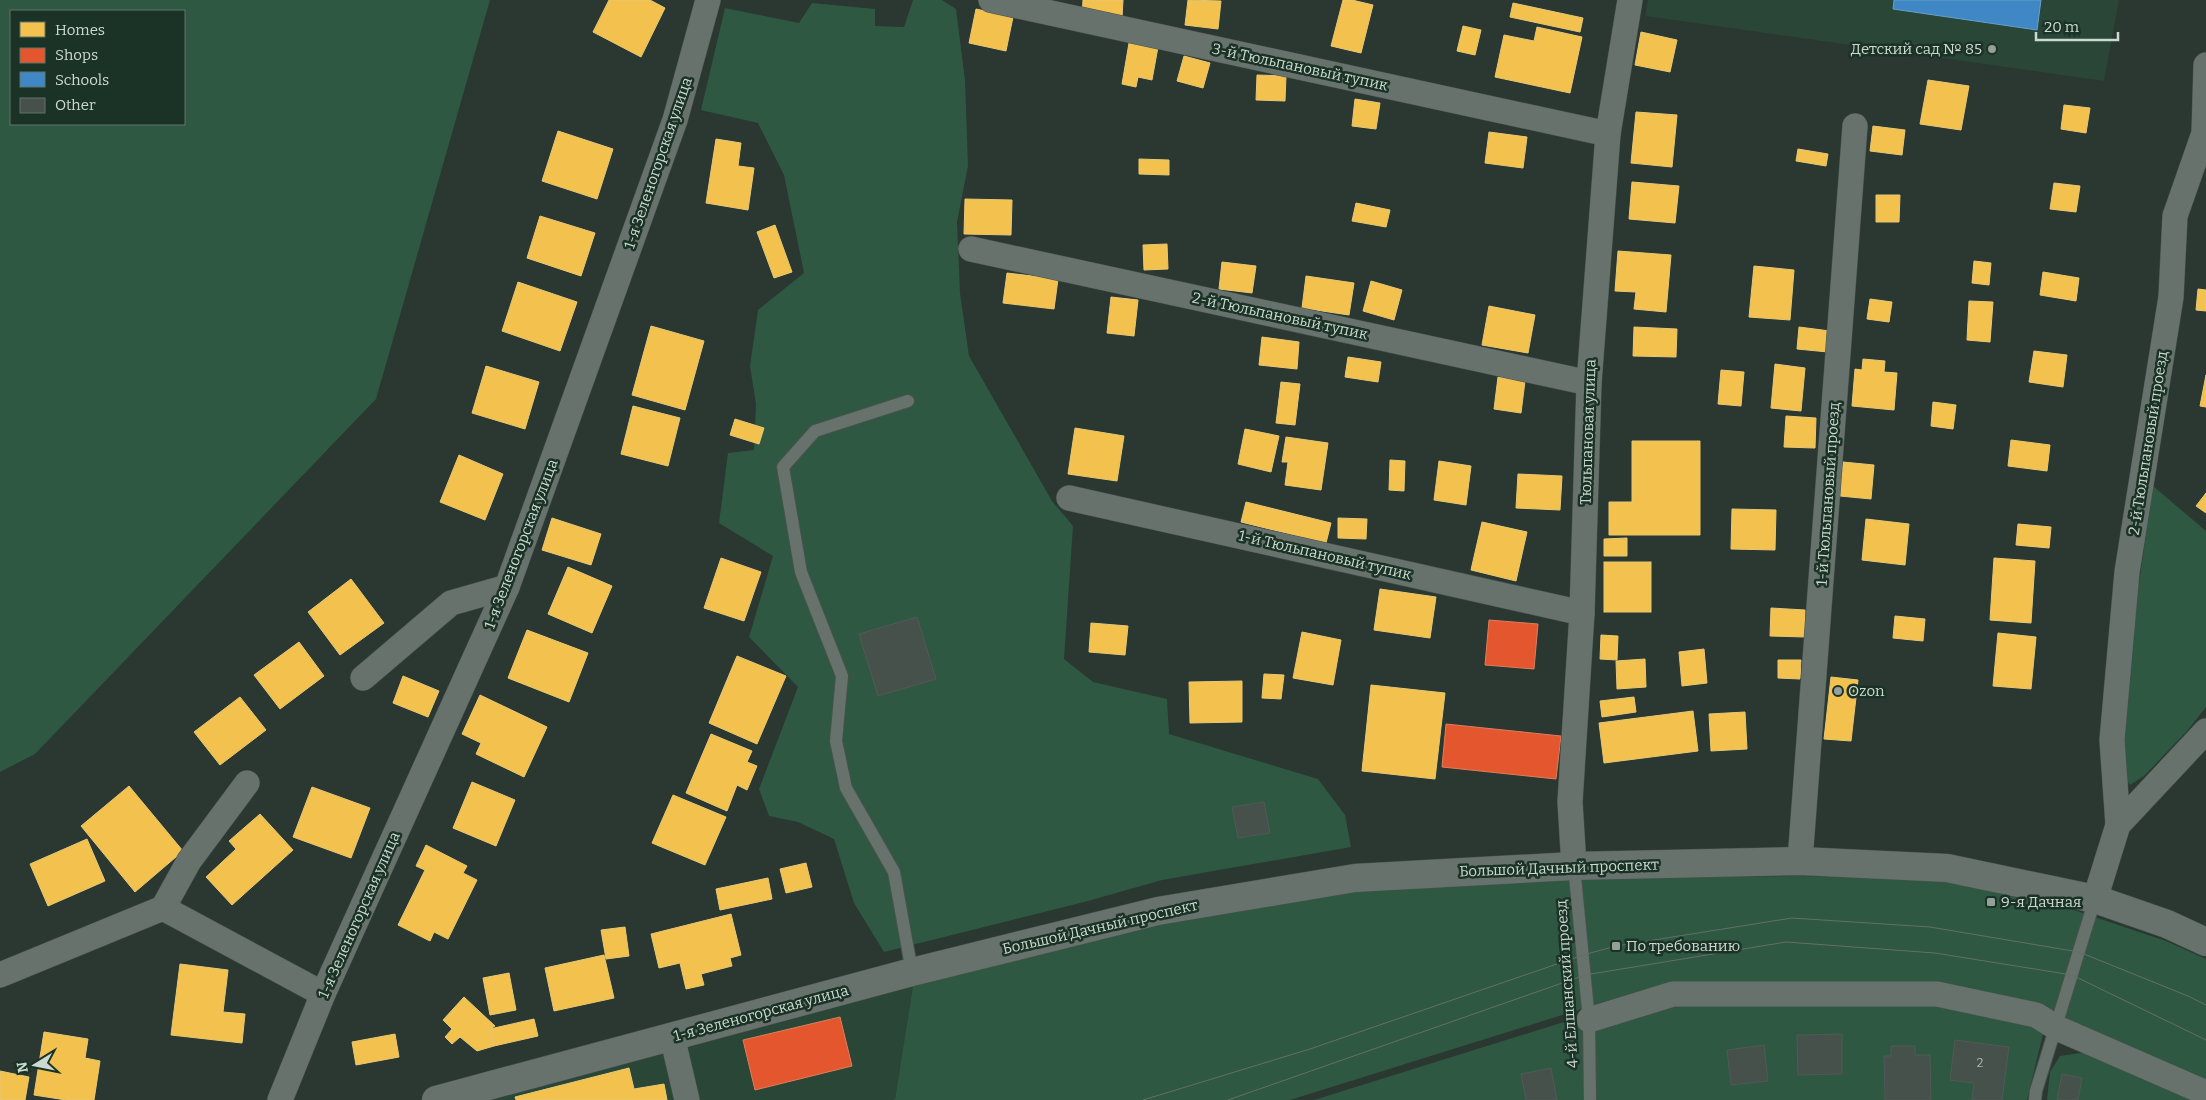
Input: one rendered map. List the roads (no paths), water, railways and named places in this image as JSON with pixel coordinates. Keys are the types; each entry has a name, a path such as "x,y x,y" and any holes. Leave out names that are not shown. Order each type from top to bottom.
{"main road":[{"name":"Большой Дачный проспект","path":"912,972 1158,911 1355,878 1574,866 1800,861 1947,868 2095,899 2167,924 2206,942"},
{"name":"1-я Зеленогорская улица","path":"436,1100 912,972"}],"street":[{"name":"1-я Зеленогорская улица","path":"280,1100 323,994 507,587 675,120 708,0"},
{"name":"3-й Тюльпановый тупик","path":"991,0 1608,134"},
{"name":"Тюльпановая улица","path":"1574,866 1570,802 1582,613 1589,383 1608,134 1630,0"},
{"name":"2-й Тюльпановый проезд","path":"2118,825 2112,740 2127,572 2171,297 2175,216 2205,133 2206,65"},
{"name":"1-й Тюльпановый проезд","path":"1800,861 1855,126"},
{"name":"2-й Тюльпановый тупик","path":"971,249 1589,383"},
{"name":"1-й Тюльпановый тупик","path":"1068,498 1582,613"},
{"path":"363,678 451,603 507,587"},
{"path":"2095,899 2118,825 2206,731"},
{"path":"0,975 163,908 188,861 247,783"},
{"path":"163,908 323,994"},
{"path":"1589,1020 1673,994 1937,994 2036,1015 2057,1028 2206,1093"},
{"path":"672,1036 687,1100"}],"lane":[{"path":"908,401 815,431 783,467 801,572 842,676 836,741 846,788 894,872 912,972"},
{"name":"4-й Елшанский проезд","path":"1574,866 1589,1020 1590,1100"},
{"path":"2035,1100 2036,1091 2057,1028 2095,899"}],"tram line":[{"path":"1143,1100 1310,1049 1583,955 1616,946 1792,918 1930,927 2079,952 2206,1005"},
{"path":"1228,1100 1585,975 1786,942 1935,953 2072,975 2206,1040"}],"place":[{"name":"Детский сад № 85","path":"1992,49"},
{"name":"Ozon","path":"1838,691"},
{"name":"9-я Дачная","path":"1991,902"},
{"name":"По требованию","path":"1616,946"}]}
